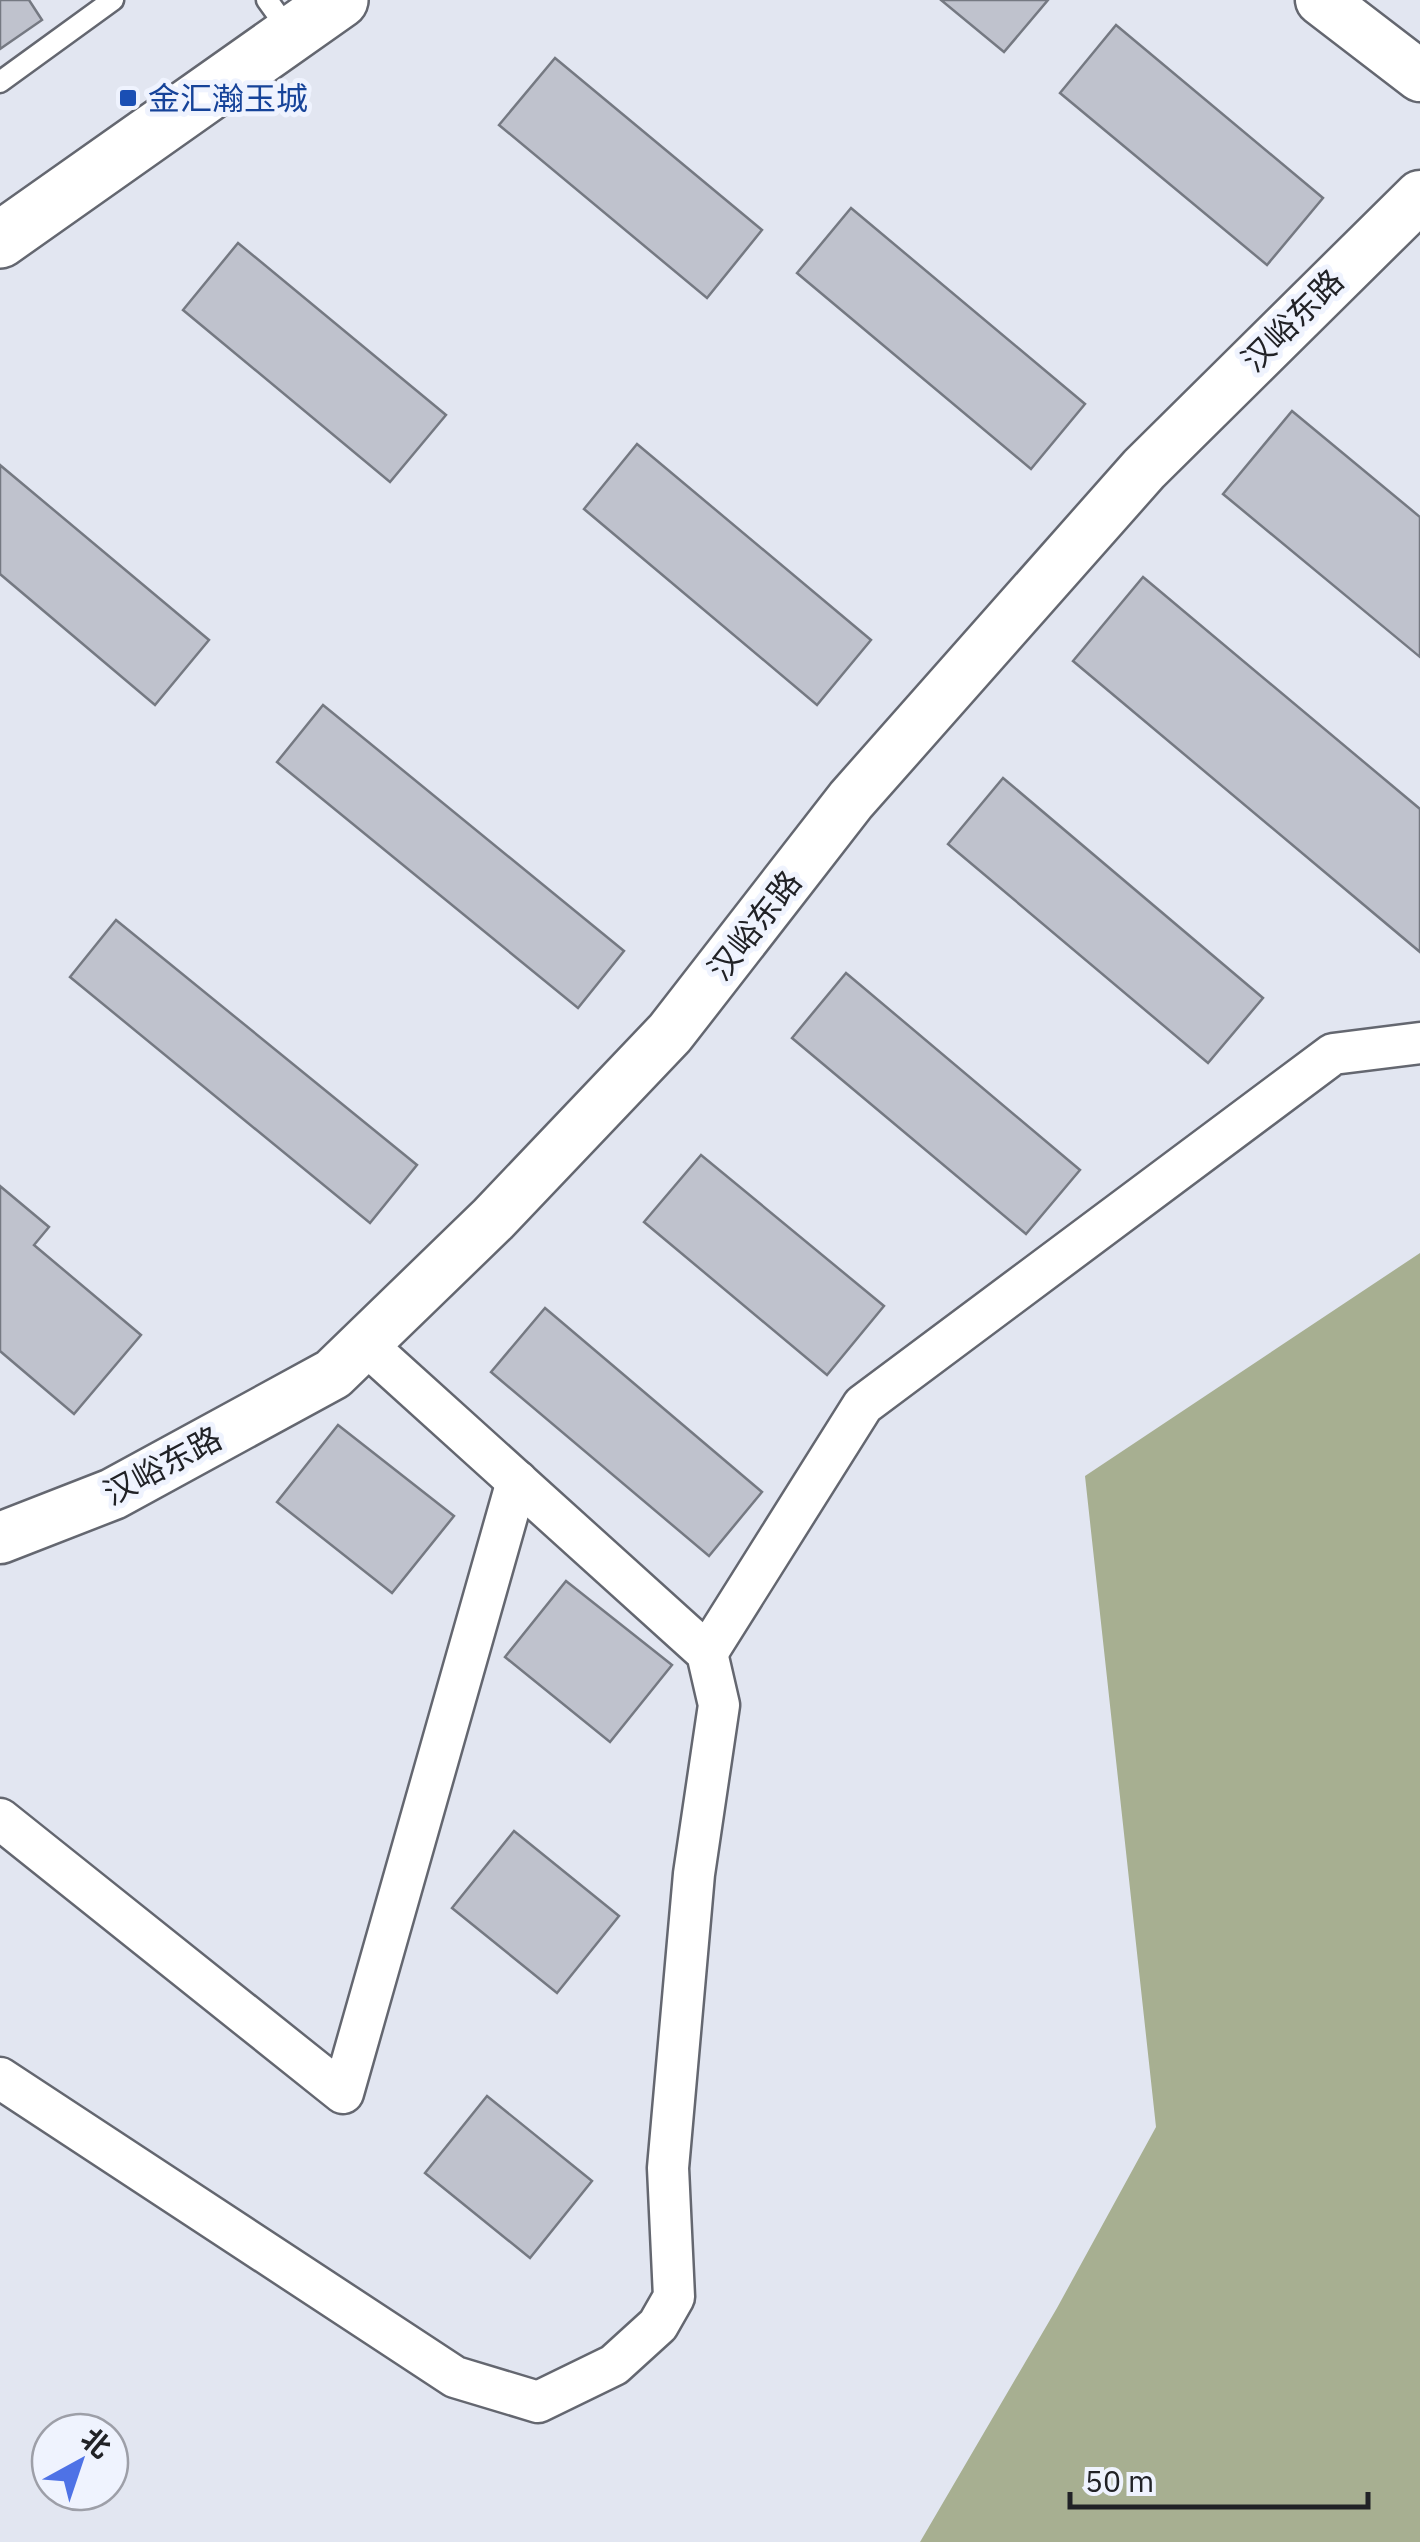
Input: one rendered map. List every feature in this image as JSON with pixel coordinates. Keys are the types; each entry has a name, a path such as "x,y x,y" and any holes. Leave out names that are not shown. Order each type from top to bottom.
{"main road":[{"path":"0,240 279,17 340,0"}],"street":[{"path":"1321,0 1420,76"},
{"name":"汉峪东路","path":"0,1538 113,1494 332,1374 493,1219 670,1033 850,800 1144,468 1420,196"},
{"path":"707,1653 864,1405 1333,1054 1420,1043"},
{"path":"0,2078 455,2377 538,2402 614,2365 658,2326 674,2296 668,2168 694,1874 719,1705 707,1653 364,1343"},
{"path":"0,1819 343,2093 517,1481"}],"lane":[{"path":"0,82 113,0"}],"green space":[{"path":"1420,1253 1420,2542 920,2542 1057,2308 1156,2127 1085,1476"}],"building":[{"path":"0,0 29,0 42,20 0,49"},
{"path":"941,0 1048,0 1004,52"},
{"path":"1116,25 1323,198 1267,265 1060,93"},
{"path":"555,58 762,230 707,298 499,125"},
{"path":"851,208 1085,404 1031,469 797,273"},
{"path":"238,243 446,415 390,482 183,310"},
{"path":"1292,411 1420,517 1420,657 1223,494"},
{"path":"637,444 871,640 817,705 584,509"},
{"path":"0,465 209,640 155,705 0,574"},
{"path":"1143,577 1420,809 1420,952 1073,661"},
{"path":"323,705 624,951 578,1008 277,762"},
{"path":"1003,778 1263,998 1208,1063 948,844"},
{"path":"116,920 417,1165 370,1223 70,977"},
{"path":"846,973 1080,1170 1026,1234 792,1038"},
{"path":"701,1155 884,1306 827,1375 644,1222"},
{"path":"0,1186 49,1227 34,1245 141,1335 74,1414 0,1351"},
{"path":"545,1308 762,1492 709,1556 491,1372"},
{"path":"338,1425 454,1516 392,1593 277,1502"},
{"path":"566,1581 672,1665 610,1742 505,1657"},
{"path":"514,1831 619,1916 557,1993 452,1908"},
{"path":"487,2096 592,2181 530,2258 425,2173"}],"place":[{"name":"金汇瀚玉城","path":"128,98"}]}
